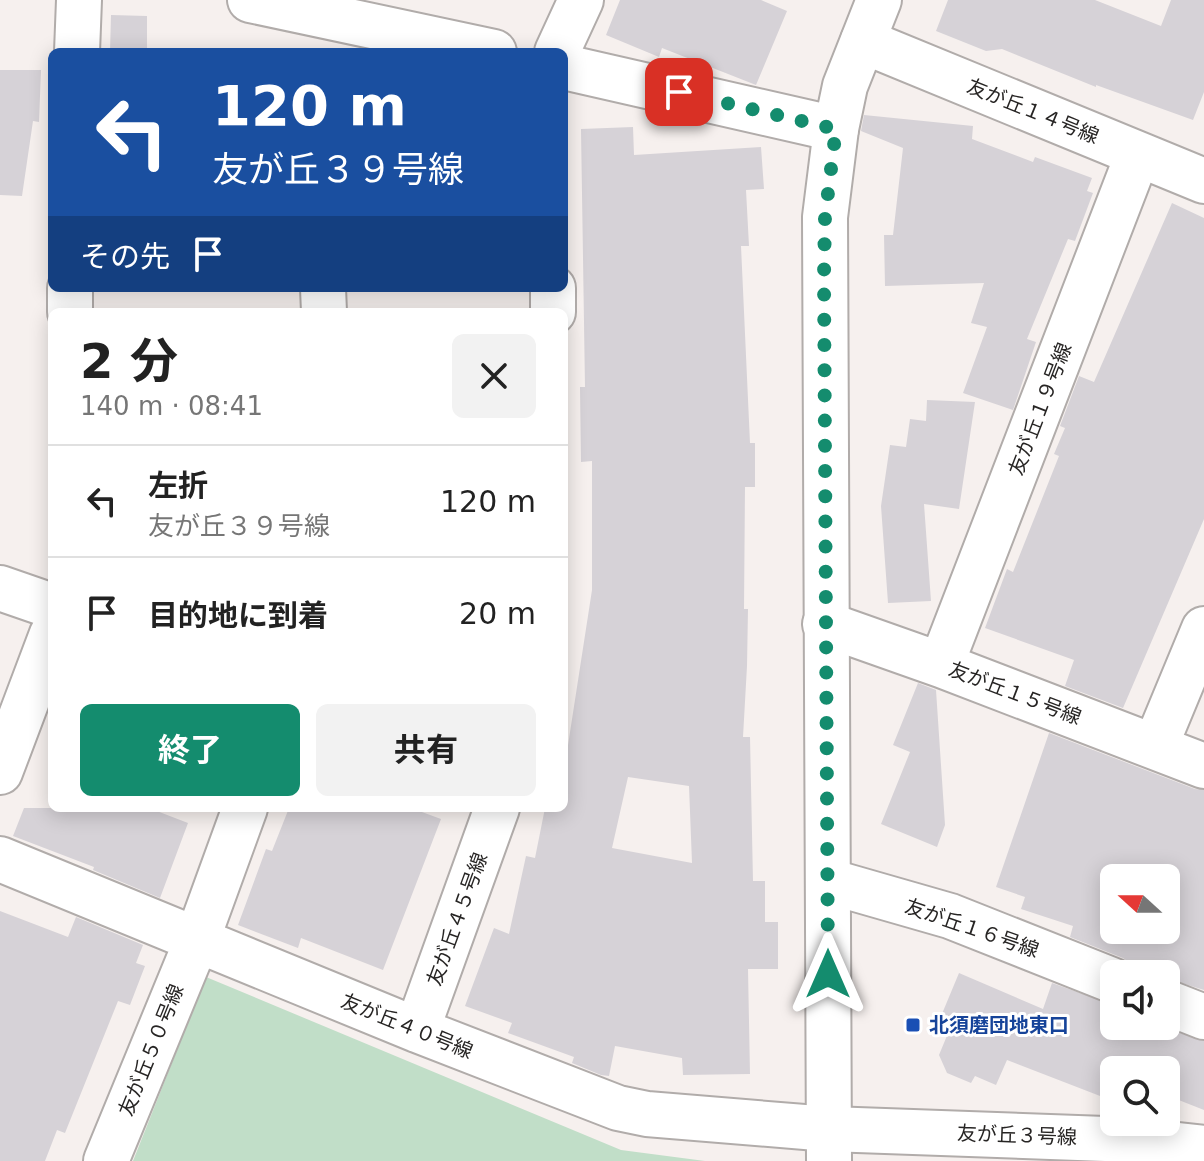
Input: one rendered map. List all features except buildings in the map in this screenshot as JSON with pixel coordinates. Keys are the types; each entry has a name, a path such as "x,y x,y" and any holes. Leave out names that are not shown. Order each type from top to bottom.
{"street":[{"path":"77,48 79,0"},
{"path":"250,0 317,33 457,48"},
{"path":"559,48 581,0"},
{"path":"829,1145 825,217 836,129 845,86 879,0"},
{"name":"友が丘１４号線","path":"863,41 1204,181"},
{"path":"568,68 836,129"},
{"name":"友が丘１９号線","path":"941,665 1138,154"},
{"path":"0,588 48,605"},
{"name":"友が丘１５号線","path":"825,624 1204,766"},
{"path":"1155,747 1204,629"},
{"path":"0,772 48,645"},
{"name":"友が丘５０号線","path":"106,1161 197,940 244,812"},
{"name":"友が丘４５号線","path":"417,1030 496,812"},
{"name":"友が丘４０号線","path":"0,859 588,1099 647,1114 829,1145"},
{"name":"友が丘１６号線","path":"828,881 950,916 1100,975"},
{"path":"1180,1008 1204,1017"},
{"name":"友が丘３号線","path":"829,1145 1133,1140 1204,1148"}],"green space":[{"path":"206,977 621,1150 705,1161 133,1161"}],"place":[{"name":"北須磨団地東口","path":"913,1025"}],"route":[{"path":"679,92 836,129 825,217 824,276 828,974"}]}
